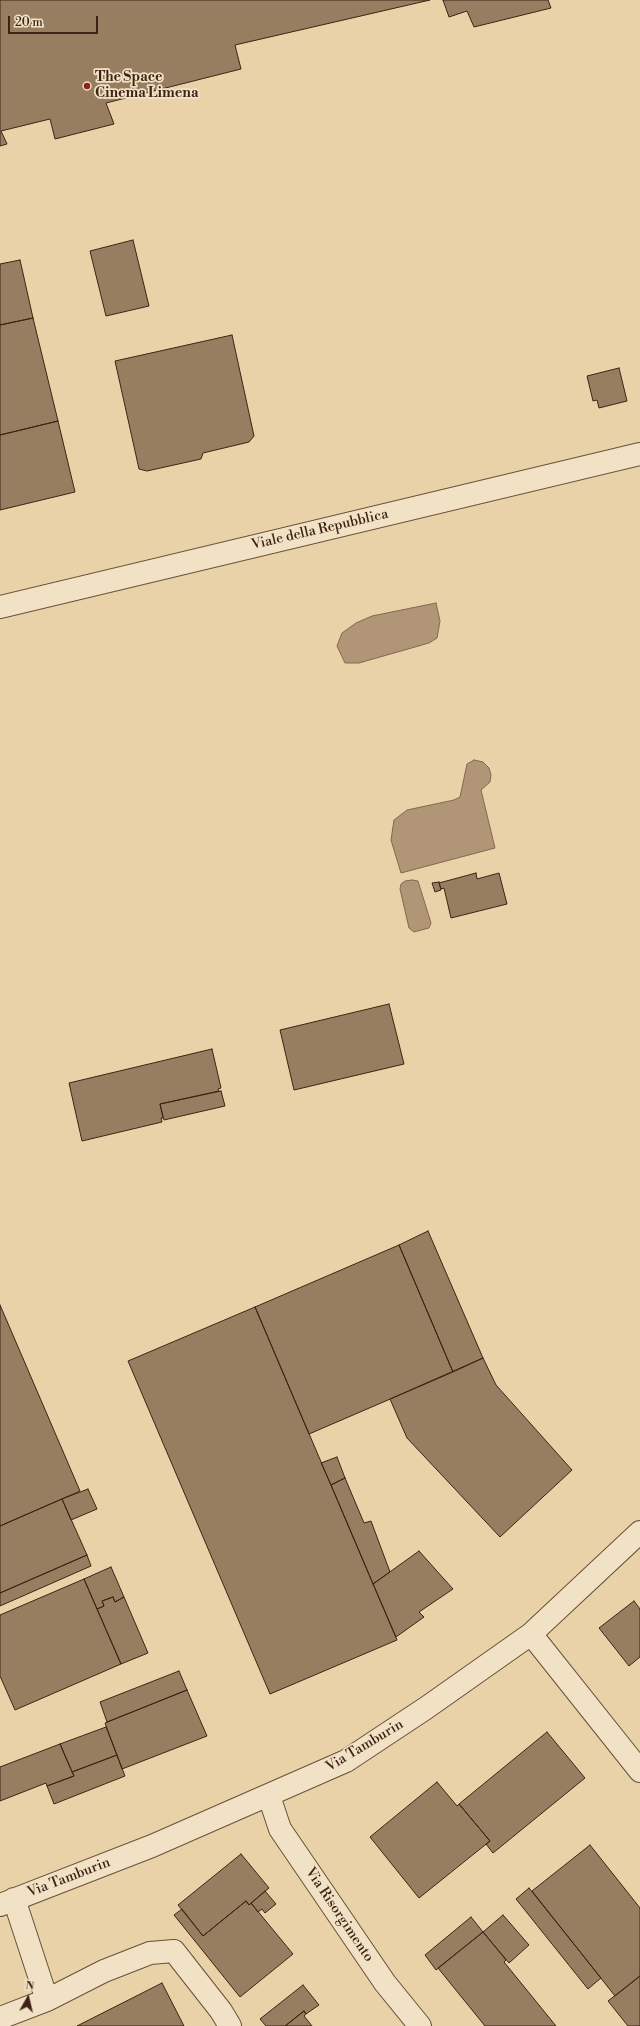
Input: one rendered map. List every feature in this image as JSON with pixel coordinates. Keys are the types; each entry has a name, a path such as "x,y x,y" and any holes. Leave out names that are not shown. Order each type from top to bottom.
{"street":[{"name":"Viale della Repubblica","path":"0,607 640,454"},
{"name":"Via Tamburin","path":"7,1902 152,1846 346,1761 426,1708 531,1634 640,1532"},
{"path":"531,1634 640,1771"},
{"name":"Via Risorgimento","path":"269,1796 280,1829 385,1983 420,2026"},
{"path":"7,1902 47,2000"},
{"path":"0,2018 47,2000 104,1971 150,1953 174,1951 221,2011 230,2026"}],"shaded area":[{"path":"436,603 440,621 437,638 429,643 359,663 345,663 337,646 342,633 356,623 372,616"},
{"path":"474,760 483,762 489,768 491,775 490,782 481,790 495,848 401,873 391,840 394,820 407,810 454,800 460,797 467,764"},
{"path":"405,881 418,881 431,923 429,928 414,932 409,928 400,889 401,884"}],"building":[{"name":"The Space Cinema Limena","path":"0,0 430,0 235,45 241,69 106,103 114,124 55,139 50,119 1,131 7,144 0,146"},
{"path":"443,0 548,0 551,8 474,27 467,11 449,17"},
{"path":"133,240 149,306 106,316 90,251"},
{"path":"20,260 33,318 0,325 0,264"},
{"path":"33,318 58,421 0,435 0,325"},
{"path":"232,335 254,436 249,442 203,453 201,459 147,471 139,469 115,361"},
{"path":"619,368 627,401 599,408 597,400 593,401 587,376"},
{"path":"58,421 75,492 0,510 0,435"},
{"path":"476,873 477,879 499,873 507,904 451,918 444,888 441,889 439,883"},
{"path":"439,882 441,890 435,892 432,883"},
{"path":"389,1004 404,1064 294,1090 280,1030"},
{"path":"212,1049 221,1088 218,1089 219,1091 160,1104 163,1118 161,1118 162,1122 82,1141 69,1083"},
{"path":"221,1091 225,1106 164,1120 160,1104"},
{"path":"428,1231 483,1358 453,1372 399,1245"},
{"path":"399,1245 453,1372 309,1434 255,1307"},
{"path":"0,1305 80,1491 0,1526"},
{"path":"255,1307 397,1640 270,1694 128,1361"},
{"path":"483,1358 496,1385 572,1470 500,1537 407,1438 390,1399"},
{"path":"337,1457 345,1478 331,1485 321,1463"},
{"path":"345,1478 364,1523 371,1521 390,1572 373,1584 331,1485"},
{"path":"88,1489 97,1509 71,1520 62,1499"},
{"path":"62,1499 87,1555 0,1593 0,1526"},
{"path":"419,1551 453,1589 419,1612 424,1617 396,1637 373,1584"},
{"path":"87,1555 91,1566 0,1606 0,1593"},
{"path":"111,1567 124,1597 115,1602 113,1597 102,1601 104,1606 97,1609 84,1579"},
{"path":"84,1579 121,1664 15,1710 0,1676 0,1615"},
{"path":"113,1597 115,1602 124,1597 148,1653 121,1664 97,1609 104,1606 102,1601"},
{"path":"634,1601 640,1609 640,1657 629,1666 599,1628"},
{"path":"179,1671 187,1690 107,1722 100,1702"},
{"path":"187,1690 207,1736 122,1769 105,1723"},
{"path":"106,1727 117,1755 72,1772 60,1744"},
{"path":"547,1732 585,1778 493,1853 486,1844 490,1841 459,1804"},
{"path":"60,1744 74,1776 47,1786 46,1783 0,1801 0,1767"},
{"path":"117,1755 125,1776 54,1804 47,1786 74,1776 72,1772"},
{"path":"437,1782 457,1806 459,1804 490,1841 419,1898 370,1837"},
{"path":"590,1845 640,1908 640,1976 615,1996 532,1891"},
{"path":"241,1854 269,1888 249,1905 246,1901 203,1936 178,1905"},
{"path":"529,1888 601,1978 588,1989 516,1899"},
{"path":"265,1891 276,1904 265,1913 262,1909 258,1912 251,1903"},
{"path":"246,1901 249,1905 251,1903 293,1954 240,1997 174,1915 182,1909 203,1936"},
{"path":"503,1915 529,1945 509,1963 483,1932"},
{"path":"471,1917 483,1932 436,1970 425,1955"},
{"path":"483,1932 506,1960 504,1962 556,2026 485,2026 438,1968"},
{"path":"640,1976 640,2026 628,2026 608,2001"},
{"path":"162,1983 184,2026 77,2026"},
{"path":"303,1985 319,2005 306,2014 304,2011 285,2026 266,2026 260,2019"},
{"path":"304,2011 306,2014 304,2016 312,2026 285,2026"}],"place":[{"name":"The Space Cinema Limena","path":"87,86"}]}
